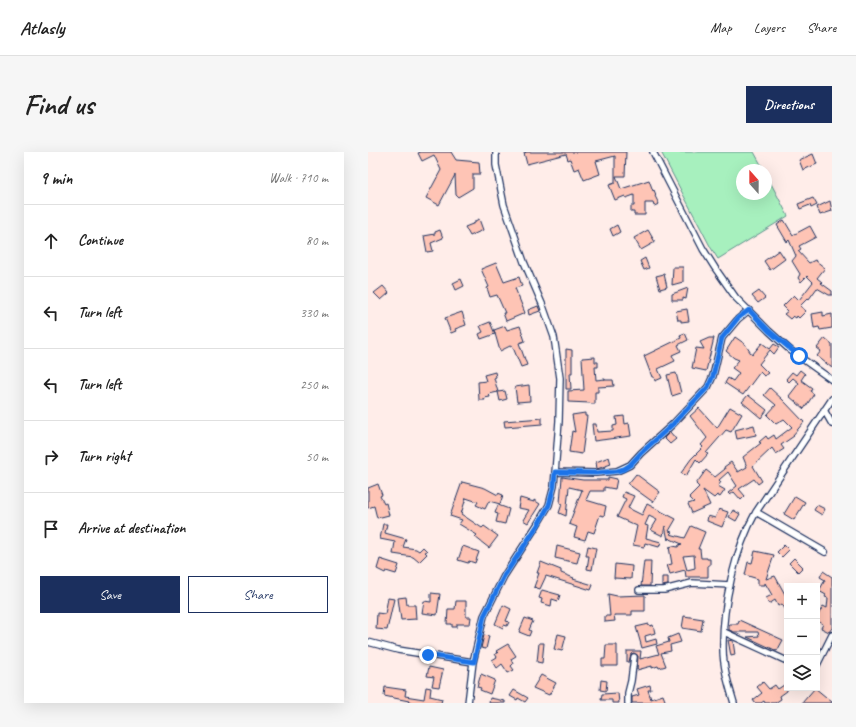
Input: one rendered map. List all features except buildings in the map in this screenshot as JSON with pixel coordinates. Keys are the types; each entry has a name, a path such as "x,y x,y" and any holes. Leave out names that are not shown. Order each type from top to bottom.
{"street":[{"path":"468,703 474,662 484,616 504,576 538,525 549,505 554,486 560,378 554,337 544,306 524,262 504,205 496,165 496,152"},
{"path":"653,152 715,268 736,298 790,350 832,380"},
{"path":"555,472 596,473 617,471 630,465 673,424 708,387 713,376 722,338 738,318 749,310"},
{"path":"734,703 728,682 723,650 725,610 730,585 743,540 756,512 832,399"},
{"path":"824,410 832,424"},
{"path":"756,512 825,552"},
{"path":"639,590 664,590 682,584 692,583 730,585"},
{"path":"724,632 784,660"},
{"path":"820,659 832,635"},
{"path":"368,642 398,650 474,662"},
{"path":"628,703 628,693 632,681 634,657"}],"green space":[{"path":"661,152 754,152 761,164 736,164 736,200 772,200 772,185 788,216 718,259"}],"route":[{"path":"428,655 474,662 484,616 504,576 538,525 549,505 554,486 555,472 596,473 617,471 630,465 655,439 673,424 708,387 713,376 722,338 738,318 749,310 769,331 799,356"}]}
